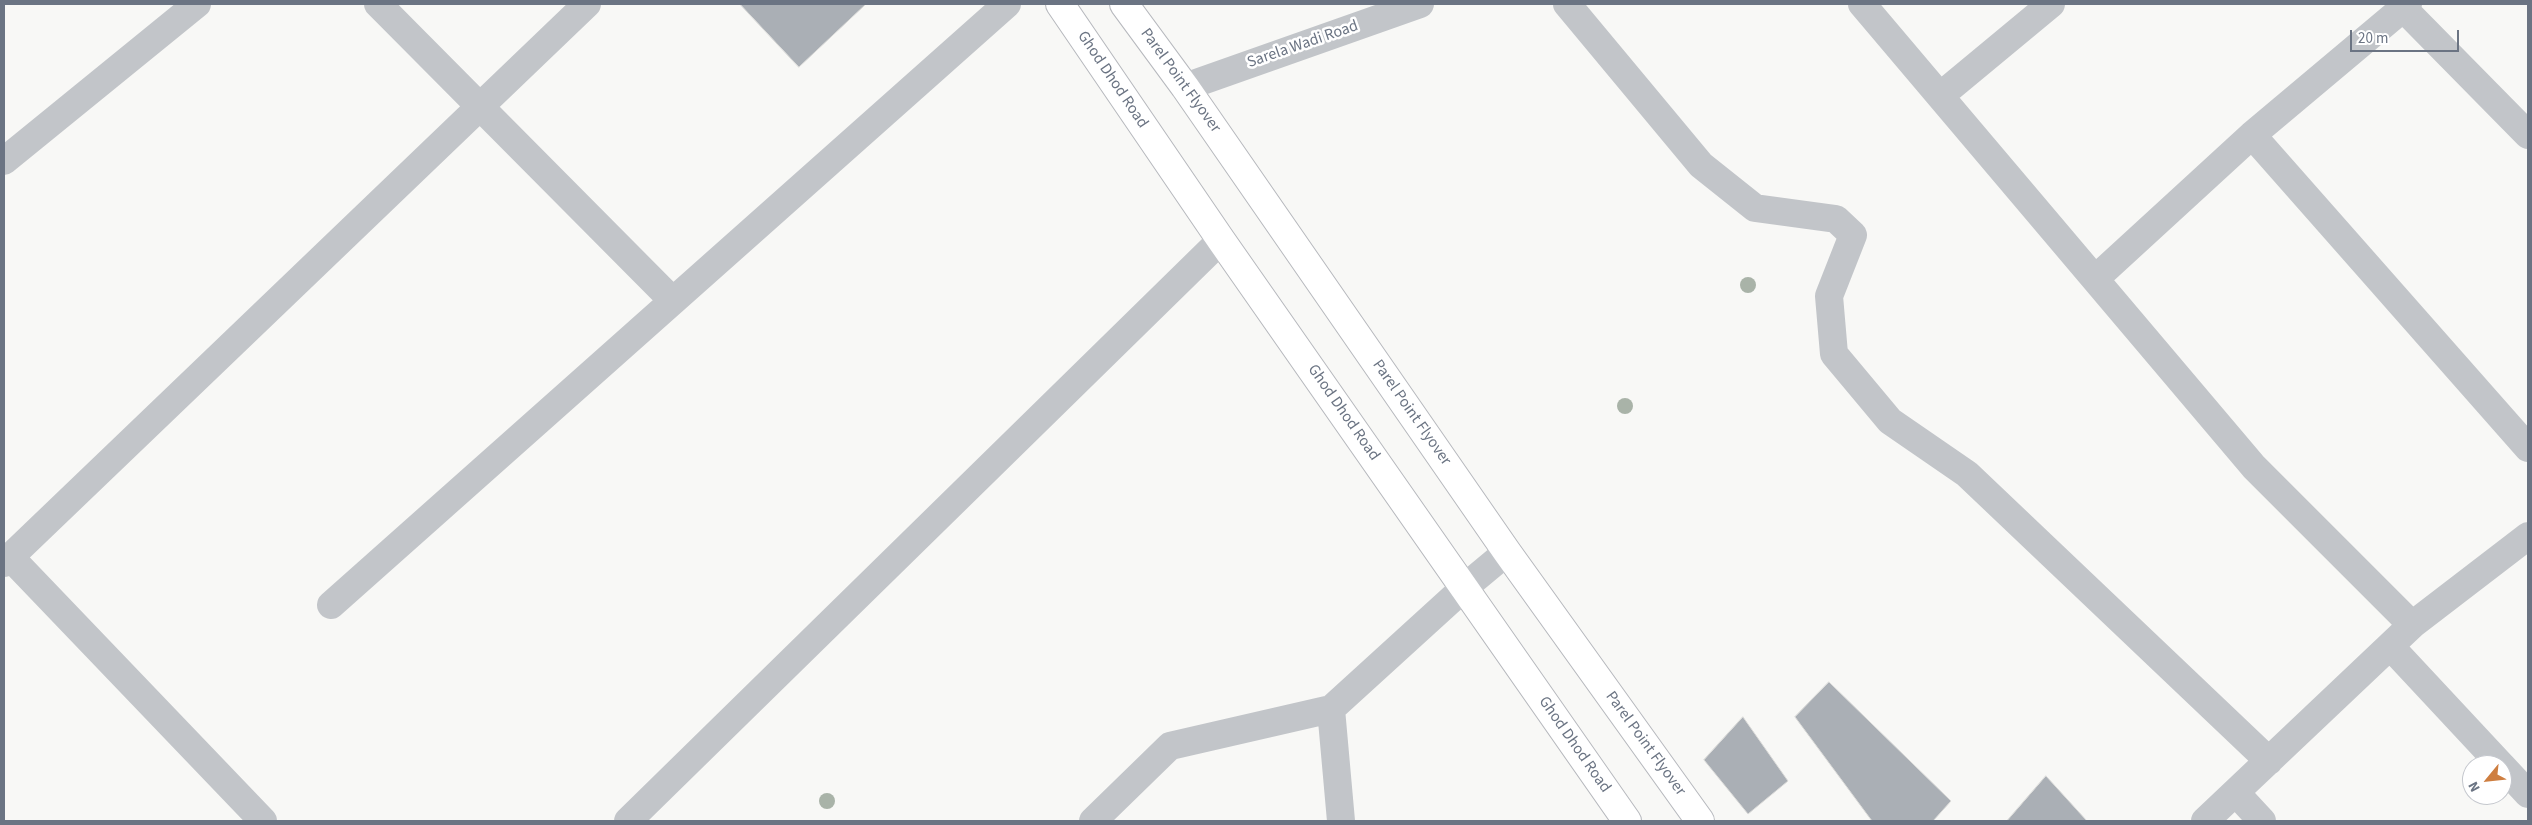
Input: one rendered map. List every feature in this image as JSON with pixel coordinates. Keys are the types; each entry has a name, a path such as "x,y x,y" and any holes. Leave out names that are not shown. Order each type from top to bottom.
{"main road":[{"name":"Ghod Dhod Road","path":"1060,4 1221,240 1627,821"},
{"name":"Parel Point Flyover","path":"1124,4 1186,86 1507,552 1700,821"}],"street":[{"path":"4,161 197,4"},
{"path":"378,4 673,301"},
{"path":"263,821 7,560 587,4"},
{"path":"331,605 1007,4"},
{"name":"Sarela Wadi Road","path":"1186,86 1420,4"},
{"path":"1566,4 1701,165 1755,208 1836,219 1853,235 1829,296 1834,354 1890,421 1967,474 2269,762"},
{"path":"1862,4 2254,467 2412,624"},
{"path":"1940,96 2051,4"},
{"path":"2095,279 2252,135 2406,6 2528,135"},
{"path":"2252,135 2528,448"},
{"path":"628,821 1221,240"},
{"path":"2206,821 2412,624 2528,536"},
{"path":"1094,821 1170,746 1331,708 1464,587 1507,552"},
{"path":"2390,646 2493,755"},
{"path":"1331,708 1340,821"},
{"path":"2512,776 2528,794"},
{"path":"2236,792 2262,821"}],"building":[{"path":"740,4 866,4 799,67"},
{"path":"1829,682 1951,801 1933,821 1872,821 1795,717"},
{"path":"1743,717 1788,781 1748,814 1704,760"},
{"path":"2046,776 2087,821 2007,821"}]}
